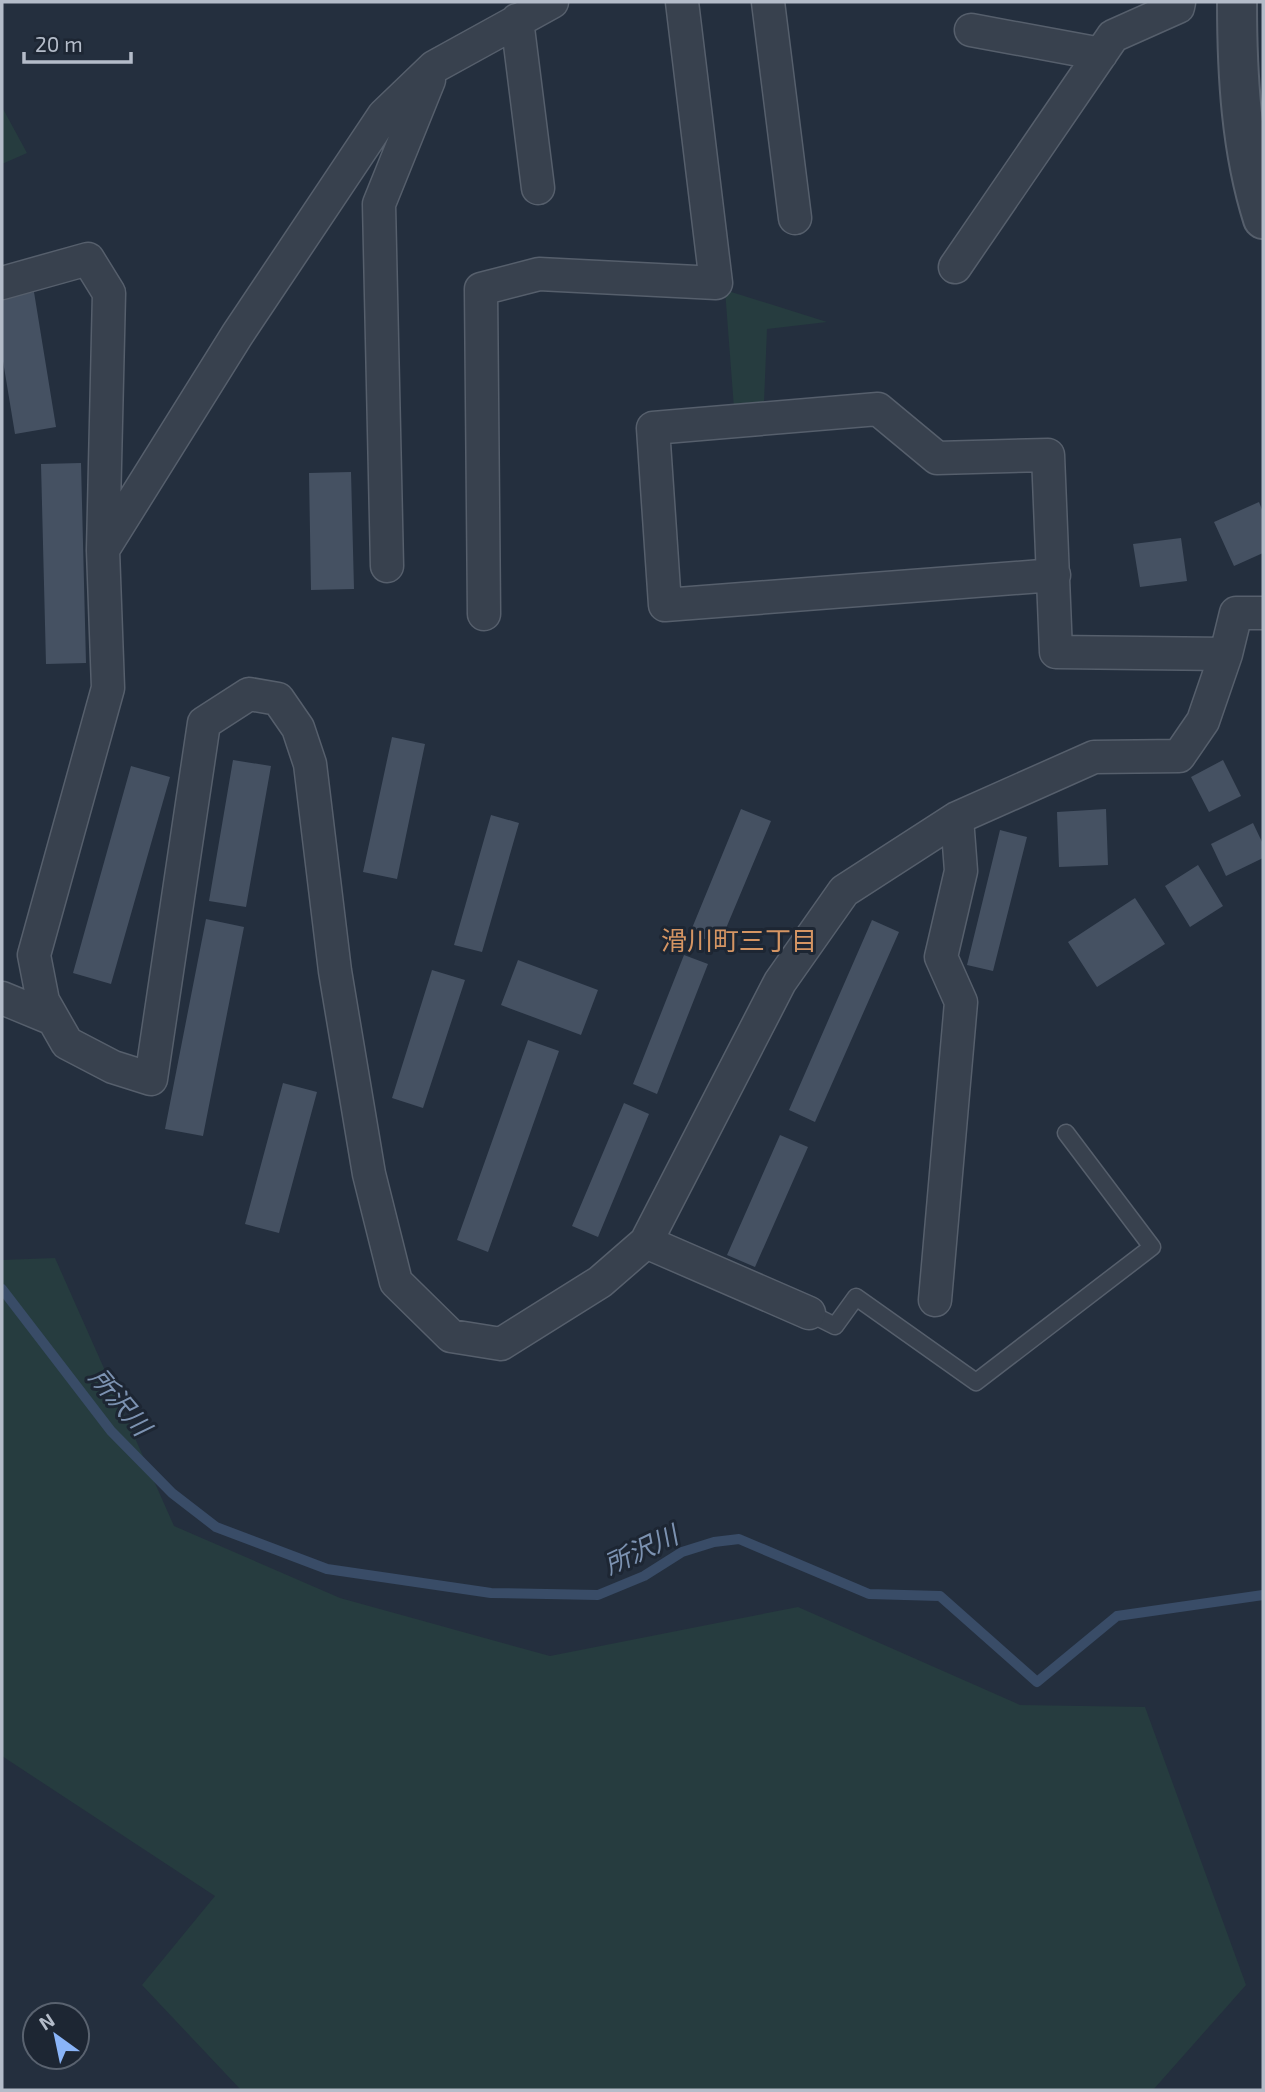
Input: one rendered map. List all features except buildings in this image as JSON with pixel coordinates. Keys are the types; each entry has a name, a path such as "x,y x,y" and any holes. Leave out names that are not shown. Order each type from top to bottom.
{"street":[{"path":"103,550 237,335 377,127 434,67 552,2"},
{"path":"484,614 481,289 539,274 716,283 682,2"},
{"path":"768,2 795,218"},
{"path":"955,267 1114,36 1178,7 1179,2"},
{"path":"1237,2 1241,108 1255,195 1263,219"},
{"path":"517,20 538,188"},
{"path":"971,30 1101,54"},
{"path":"387,566 379,204 434,67"},
{"path":"2,283 88,259 109,293 103,550 108,688 34,955 43,1001 67,1042 113,1067 151,1079 204,723 249,694 278,699 298,727 310,764 344,1026 369,1174 396,1282 451,1336 500,1344 600,1282 646,1241 780,982 844,891 957,818 1094,757 1179,756 1203,721 1226,654 1236,613 1263,613"},
{"path":"1054,575 665,605 653,428 878,409 937,458 1048,455 1054,575 1056,652 1226,654"},
{"path":"935,1300 961,1002 941,957 961,871 957,818"},
{"path":"2,998 53,1019"},
{"path":"646,1241 809,1313"}],"lane":[{"path":"809,1313 835,1326 856,1297 976,1382 1153,1247 1066,1133"}],"green space":[{"path":"2,107 27,153 2,164"},
{"path":"725,290 827,322 767,329 764,402 734,408"},
{"path":"55,1258 174,1526 340,1598 550,1656 798,1607 1020,1705 1145,1707 1246,1985 1153,2090 241,2090 142,1985 215,1896 2,1756 2,1260"}],"waterway":[{"name":"所沢川","path":"2,1289 111,1431 172,1493 216,1527 327,1569 491,1593 598,1595 644,1576 682,1552 714,1542 739,1539 869,1594 940,1596 1037,1682 1117,1616 1263,1595"}],"district":[{"name":"滑川町三丁目","path":"739,941"}]}
